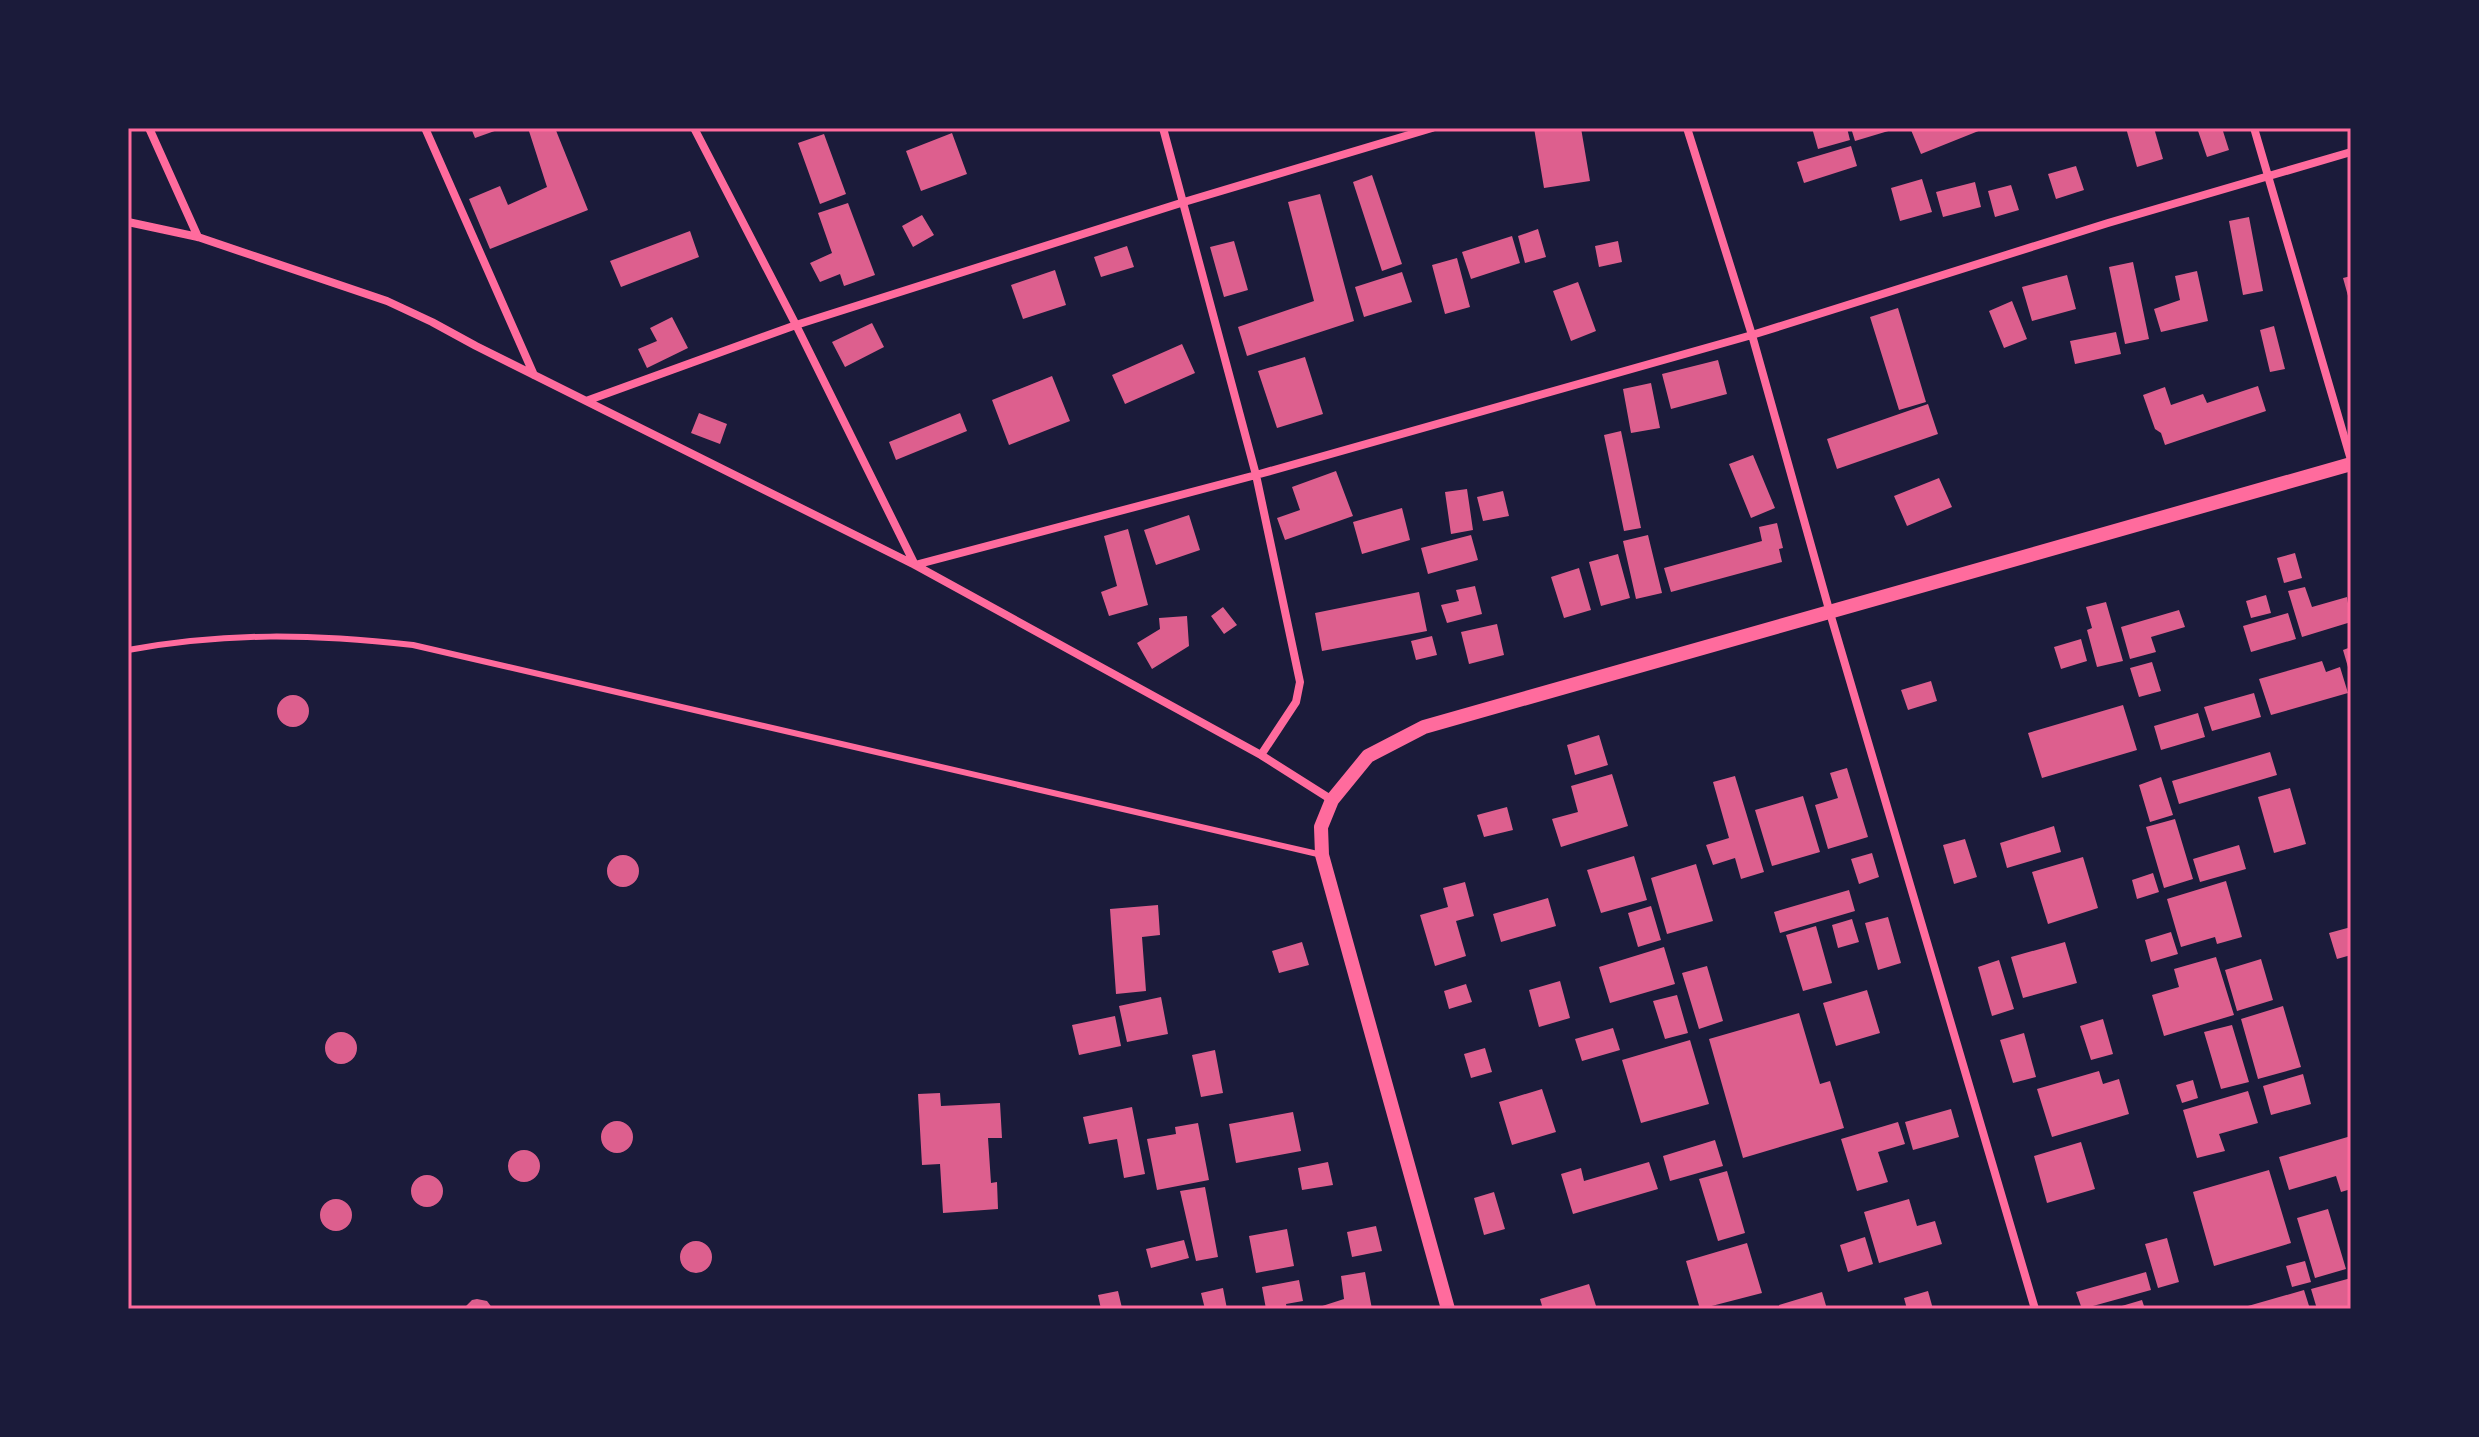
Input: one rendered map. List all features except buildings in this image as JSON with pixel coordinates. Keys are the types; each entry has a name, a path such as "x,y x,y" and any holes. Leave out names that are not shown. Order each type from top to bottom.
{"street":[{"path":"149,128 198,237"},
{"path":"425,128 534,375"},
{"path":"694,128 915,565"},
{"path":"1163,128 1256,475 1300,693 1261,755"},
{"path":"586,401 796,325 1184,202 1432,128"},
{"path":"1687,128 1752,335 1830,613 2035,1309"},
{"path":"1448,1309 1322,855 1321,827 1332,800 1368,756 1424,727 2351,462 2254,128"},
{"path":"915,565 1256,475 1752,335 2093,227 2351,152"},
{"path":"128,222 198,237 387,301 432,322 915,565 1261,755 1332,800"}],"lane":[{"path":"128,650 184,640 265,634 413,645 1322,855"}]}
